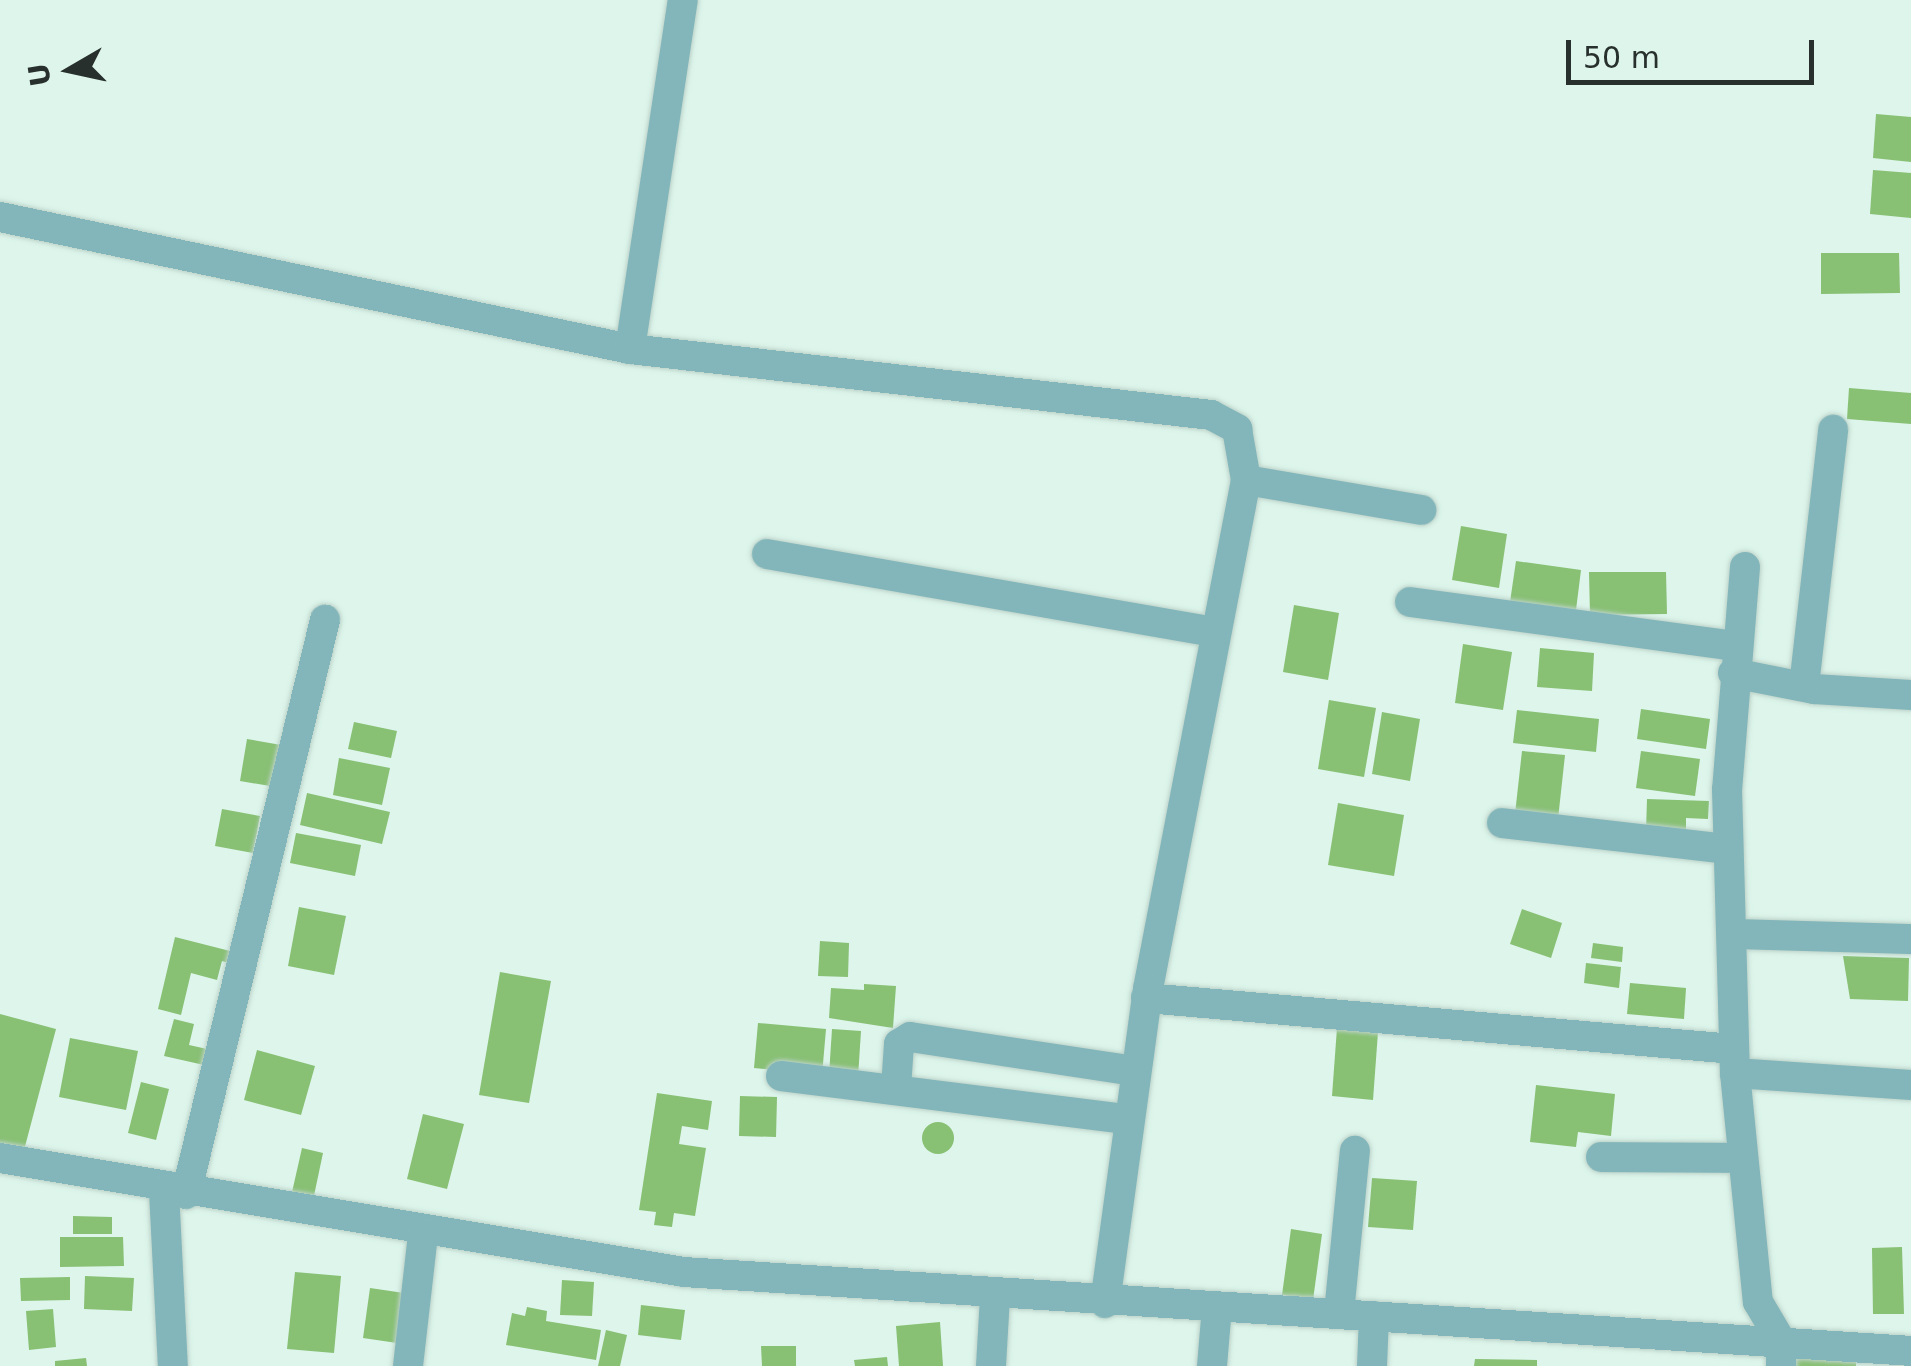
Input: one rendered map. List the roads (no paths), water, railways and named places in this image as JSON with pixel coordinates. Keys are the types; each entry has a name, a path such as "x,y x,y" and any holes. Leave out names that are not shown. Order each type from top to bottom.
{"street":[{"path":"630,349 683,0"},
{"path":"0,217 630,349 1212,414 1238,429 1246,480 1146,998 1105,1304"},
{"path":"1804,686 1833,430"},
{"path":"1246,480 1421,510"},
{"path":"767,554 1214,632"},
{"path":"1745,566 1734,659 1727,848 1733,934 1734,1061 1761,1316 1781,1353"},
{"path":"1410,602 1734,659 1804,686 1911,695"},
{"path":"173,1366 175,1192 325,620"},
{"path":"1502,823 1727,848"},
{"path":"1733,934 1911,938"},
{"path":"1146,998 1734,1061 1911,1085"},
{"path":"896,1088 899,1044 910,1037 1135,1071"},
{"path":"781,1076 1128,1119"},
{"path":"1339,1313 1355,1150"},
{"path":"0,1158 423,1234 666,1270 1105,1304 1339,1313 1781,1353 1911,1350"},
{"path":"1601,1158 1743,1158"},
{"path":"408,1366 423,1234"},
{"path":"991,1366 994,1296"},
{"path":"1212,1366 1217,1307"},
{"path":"1372,1366 1374,1316"}]}
